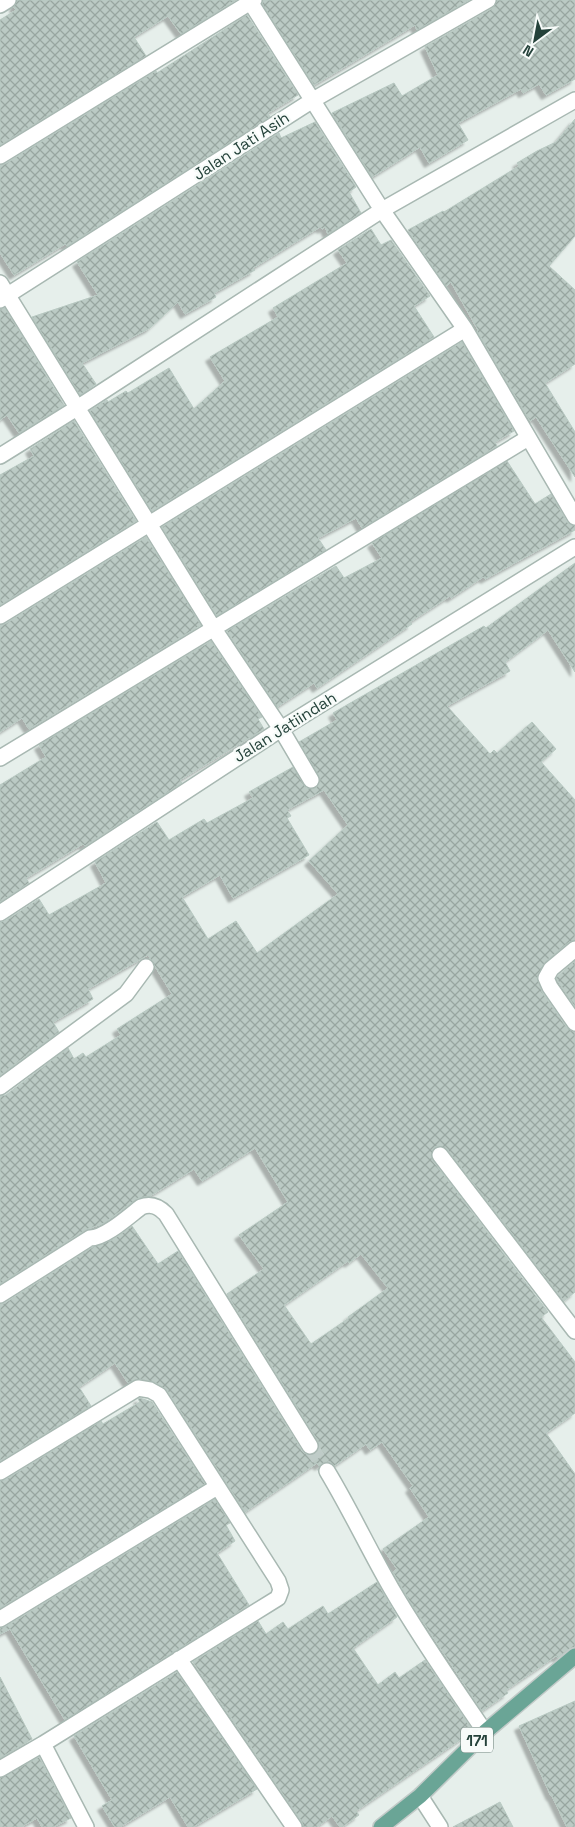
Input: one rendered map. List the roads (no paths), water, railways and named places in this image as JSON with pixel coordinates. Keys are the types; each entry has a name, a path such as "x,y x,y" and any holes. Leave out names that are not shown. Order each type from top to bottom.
{"main road":[{"name":"171","path":"382,1827 420,1796 485,1732 575,1656"}],"street":[{"path":"0,5 8,0"},
{"name":"Jalan Jati Asih","path":"3,293 313,100 488,0"},
{"path":"0,156 251,1 382,210 465,329 575,517"},
{"path":"0,456 78,408 382,210 575,100"},
{"path":"3,293 78,408 214,629 311,780"},
{"path":"0,616 465,329"},
{"path":"0,758 528,438"},
{"name":"Jalan Jatiindah","path":"0,913 280,729 575,547"},
{"path":"575,949 550,969 546,978 550,987 575,1023"},
{"path":"0,1087 126,994 146,967"},
{"path":"440,1155 575,1331"},
{"path":"0,1295 90,1238 97,1238 107,1232 141,1208 157,1206 166,1214 310,1446"},
{"path":"0,1472 138,1388 150,1390 159,1395 278,1581 281,1590 278,1598 0,1769"},
{"path":"327,1471 390,1587 422,1640 485,1732"},
{"path":"0,1619 217,1487"},
{"path":"179,1659 294,1827"},
{"path":"43,1744 86,1827"},
{"path":"420,1796 440,1827"}],"tunnel":[{"path":"310,1446 327,1471"}]}
